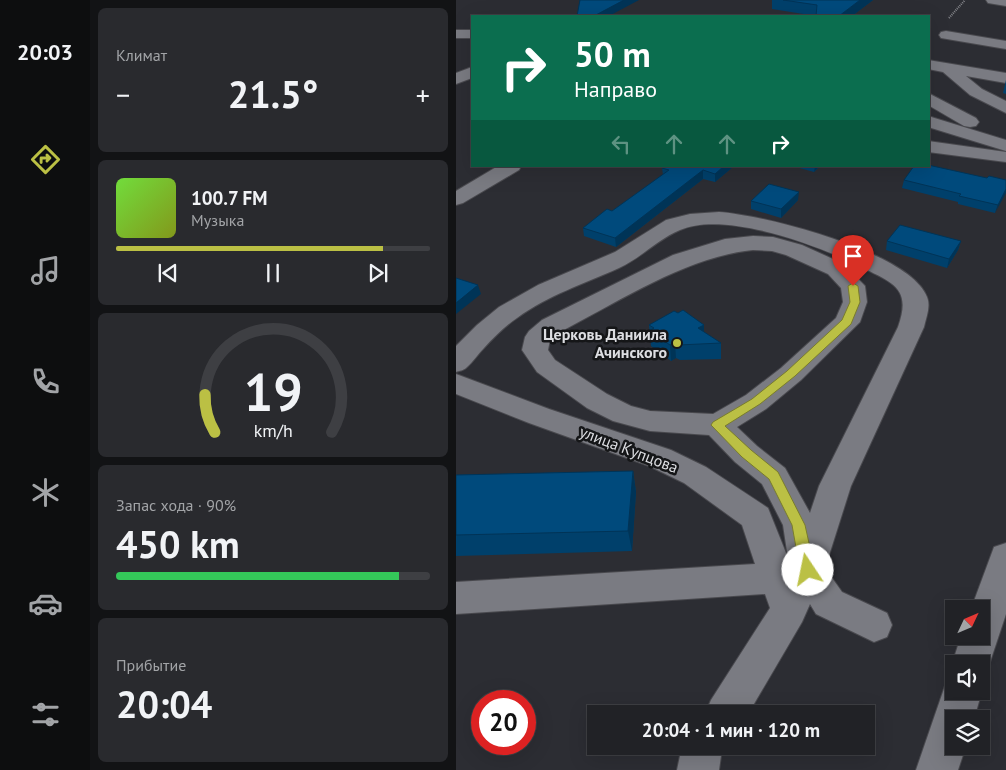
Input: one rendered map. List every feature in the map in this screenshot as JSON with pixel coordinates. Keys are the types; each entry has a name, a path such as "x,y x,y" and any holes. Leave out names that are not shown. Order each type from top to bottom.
{"street":[{"path":"992,0 1006,2"},
{"path":"456,34 471,34"},
{"path":"946,35 1006,45"},
{"path":"930,64 1006,78"},
{"path":"948,68 976,92 1006,108"},
{"path":"456,69 471,70"},
{"path":"456,79 471,71"},
{"path":"930,99 966,119 998,143"},
{"path":"930,122 998,143"},
{"path":"930,146 1006,158"},
{"path":"456,199 510,167"},
{"path":"456,364 476,338 512,309 546,290 623,257 666,228 680,222 727,219 757,223 834,247 872,263 901,280 912,291 918,307 912,327 792,574"},
{"path":"717,425 756,402 791,374 847,322 855,302 853,286 836,269 794,250 773,244 753,243 725,246 681,260 550,326 538,337 535,350 546,366 597,401 623,414 650,420 717,425 746,454 774,476 799,525 792,574"},
{"name":"улица Купцова","path":"456,382 539,416 660,458 695,475 756,517 792,574 789,610 730,705"},
{"path":"990,607 1006,557"},
{"path":"456,598 792,574 829,604 874,625"},
{"path":"937,770 945,746"},
{"path":"698,770 700,755"}],"building":[{"path":"580,0 624,0 596,15 577,15"},
{"path":"783,0 860,0 840,15 816,15 817,5"},
{"path":"930,165 987,178 989,176 1006,180 1006,189 998,205 904,180 913,167 930,167"},
{"path":"723,167 715,174 703,170 615,238 583,228 607,209 612,211 669,170 662,168"},
{"path":"769,184 799,192 781,209 751,201"},
{"path":"900,225 961,241 949,259 887,241"},
{"path":"456,278 478,285 456,303"},
{"path":"683,310 704,325 698,328 721,343 679,345 675,342 670,345 649,331 654,328 649,325 674,311 678,313"},
{"path":"633,471 628,531 456,535 456,475"}],"place":[{"name":"Церковь Даниила Ачинского","path":"677,343"}],"route":[{"path":"808,570 799,525 774,476 746,454 717,425 756,402 791,374 847,322 855,302 853,286"}]}
